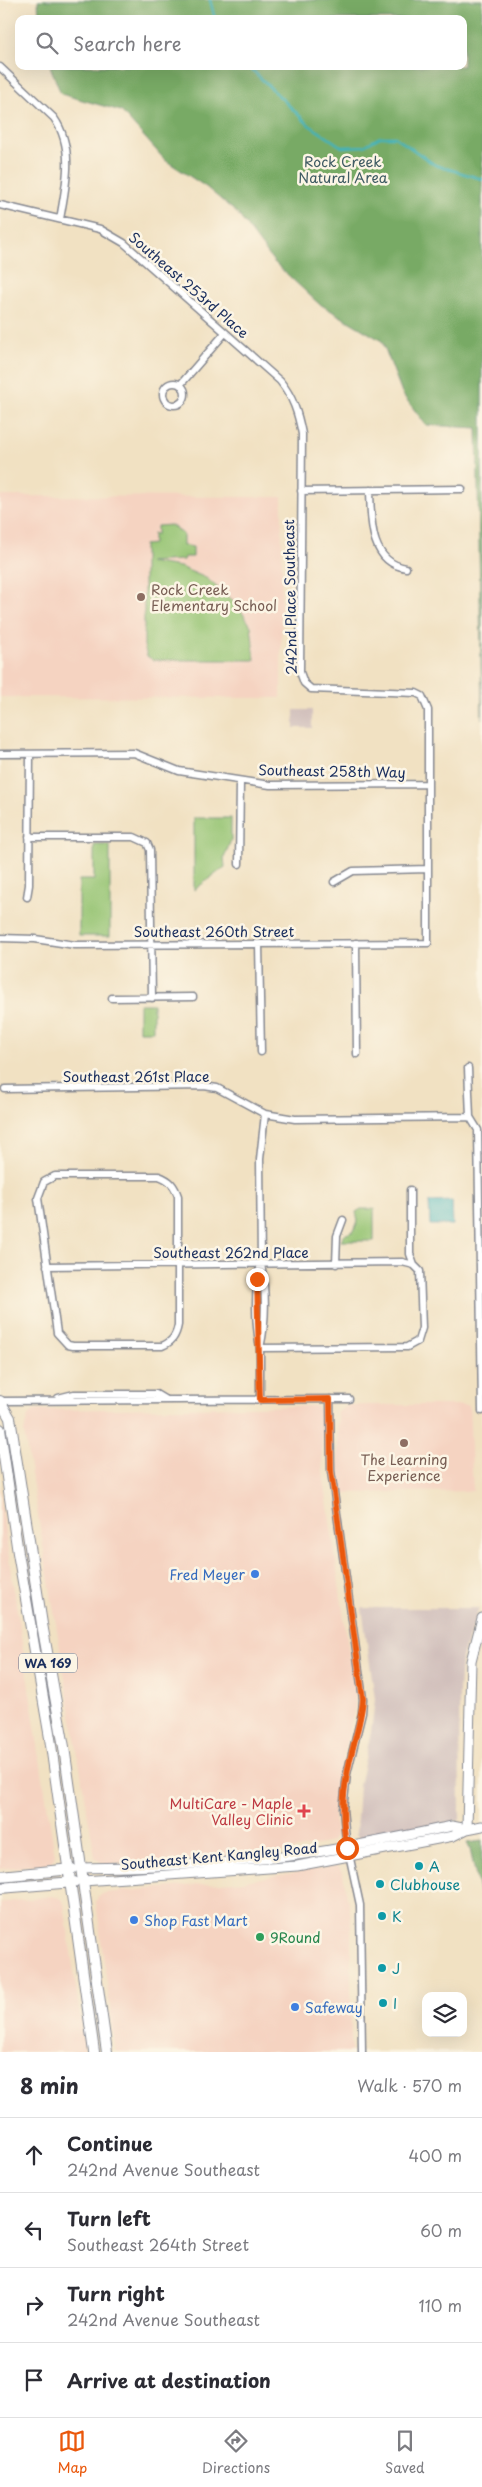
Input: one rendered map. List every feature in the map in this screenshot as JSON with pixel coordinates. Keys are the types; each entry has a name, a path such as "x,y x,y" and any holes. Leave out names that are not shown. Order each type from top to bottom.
{"main road":[{"path":"0,1400 0,1406"},
{"name":"WA 169","path":"0,1400 10,1418 42,1624 64,1747 107,2052"},
{"name":"WA 169","path":"0,1429 50,1738 94,2052"},
{"path":"23,1578 29,1582 36,1620 42,1624"},
{"path":"467,1829 471,1661 482,1618"},
{"name":"Southeast Kent Kangley Road","path":"0,1888 261,1869 348,1852 453,1836 467,1829 482,1826"},
{"name":"Southeast Kent Kangley Road","path":"0,1876 80,1868 233,1862 348,1852"}],"street":[{"path":"0,67 60,126 67,163 60,219"},
{"name":"Southeast 253rd Place","path":"0,205 100,229 112,235 280,381 289,393"},
{"path":"180,385 225,333"},
{"name":"242nd Place Southeast","path":"289,393 298,414 302,434 300,672 304,683 311,689 320,691 416,693 422,696 428,710 428,784"},
{"path":"301,491 462,489"},
{"path":"370,490 372,524 380,552 394,566 406,568"},
{"name":"Southeast 258th Way","path":"0,754 134,753 179,772 270,785 428,784"},
{"path":"27,897 29,885 30,754"},
{"path":"239,864 240,781"},
{"path":"334,882 353,871 428,869 428,784"},
{"path":"30,837 134,837 145,842 150,850 152,998"},
{"name":"Southeast 260th Street","path":"0,938 35,939 75,945 428,943 428,869"},
{"path":"356,943 356,1054"},
{"path":"260,944 261,1052"},
{"path":"112,998 193,998"},
{"path":"468,1068 470,1117 478,1130 482,1411"},
{"name":"Southeast 261st Place","path":"5,1089 204,1086 217,1088 265,1114 295,1119 470,1117"},
{"path":"260,1400 257,1279 261,1264 260,1159 265,1114"},
{"path":"55,1176 159,1176 170,1182 178,1196 178,1265 178,1325 176,1334 170,1342 162,1346 68,1345 57,1333 47,1266 38,1198 44,1182 55,1176"},
{"path":"260,1348 407,1347 418,1341 422,1328 422,1276 414,1265 410,1254 410,1190"},
{"path":"336,1264 337,1236 343,1220"},
{"name":"Southeast 262nd Place","path":"47,1266 402,1262 414,1265"},
{"path":"330,1399 331,1471 363,1699 362,1713 345,1786 343,1809 348,1852 360,1905 362,2052"},
{"path":"0,1400 349,1399"}],"shaded area":[{"name":"Rock Creek Elementary School","path":"0,496 282,497 281,698 0,697"},
{"path":"294,710 312,710 312,728 294,728"},
{"name":"The Learning Experience","path":"349,1405 469,1405 473,1491 341,1493 338,1475 338,1412"},
{"path":"316,1406 322,1414 322,1465 355,1695 355,1705 333,1804 336,1835 332,1841 327,1843 259,1857 105,1865 95,1858 24,1432 28,1416 34,1411 47,1410"},
{"path":"0,1483 3,1519 55,1856 51,1863 0,1869"},
{"path":"362,1608 479,1608 461,1659 459,1692 460,1820 362,1840 356,1834 359,1786 371,1732 375,1699"},
{"path":"334,1866 339,1867 343,1874 351,1918 351,2052 116,2052 96,1902 98,1896 105,1893 244,1881"},
{"path":"52,1896 62,1899 64,1903 85,2052 0,2052 0,1903"}],"green space":[{"name":"Rock Creek Natural Area","path":"38,0 482,0 482,719 477,428 426,425 403,395 382,341 318,303 274,262 237,213 206,187 165,160 121,111 61,94 52,70 467,70 467,15 39,15"},
{"path":"171,525 183,534 183,545 193,547 193,557 184,557 183,560 149,562 180,567 206,578 236,603 251,626 255,660 153,660 147,656 144,646 144,545 153,544 153,534 157,534 157,526"},
{"path":"194,818 231,818 231,840 224,858 225,867 194,890"},
{"path":"94,845 110,845 110,936 79,936 79,880 94,880"},
{"path":"139,1004 153,1004 153,1031 139,1031"},
{"path":"361,1209 374,1209 374,1241 341,1241 344,1235 354,1231 358,1221 356,1212"},
{"path":"482,1841 482,1905 470,1849 467,1843"}],"water":[{"path":"452,1201 453,1225 430,1225 429,1202"}],"waterway":[{"path":"210,0 214,15"},
{"path":"252,70 309,125 342,147 364,146 380,137 395,137 435,165 482,179"}],"place":[{"name":"Rock Creek Elementary School","path":"141,597"},
{"name":"The Learning Experience","path":"404,1443"},
{"name":"Fred Meyer","path":"255,1574"},
{"name":"MultiCare - Maple Valley Clinic","path":"304,1811"},
{"name":"A","path":"419,1866"},
{"name":"Clubhouse","path":"380,1884"},
{"name":"K","path":"382,1916"},
{"name":"Shop Fast Mart","path":"134,1920"},
{"name":"9Round","path":"260,1937"},
{"name":"J","path":"382,1968"},
{"name":"I","path":"383,2003"},
{"name":"Safeway","path":"295,2007"}],"route":[{"path":"257,1279 260,1400 330,1399 331,1471 363,1699 362,1713 345,1786 343,1809 347,1848"}]}
